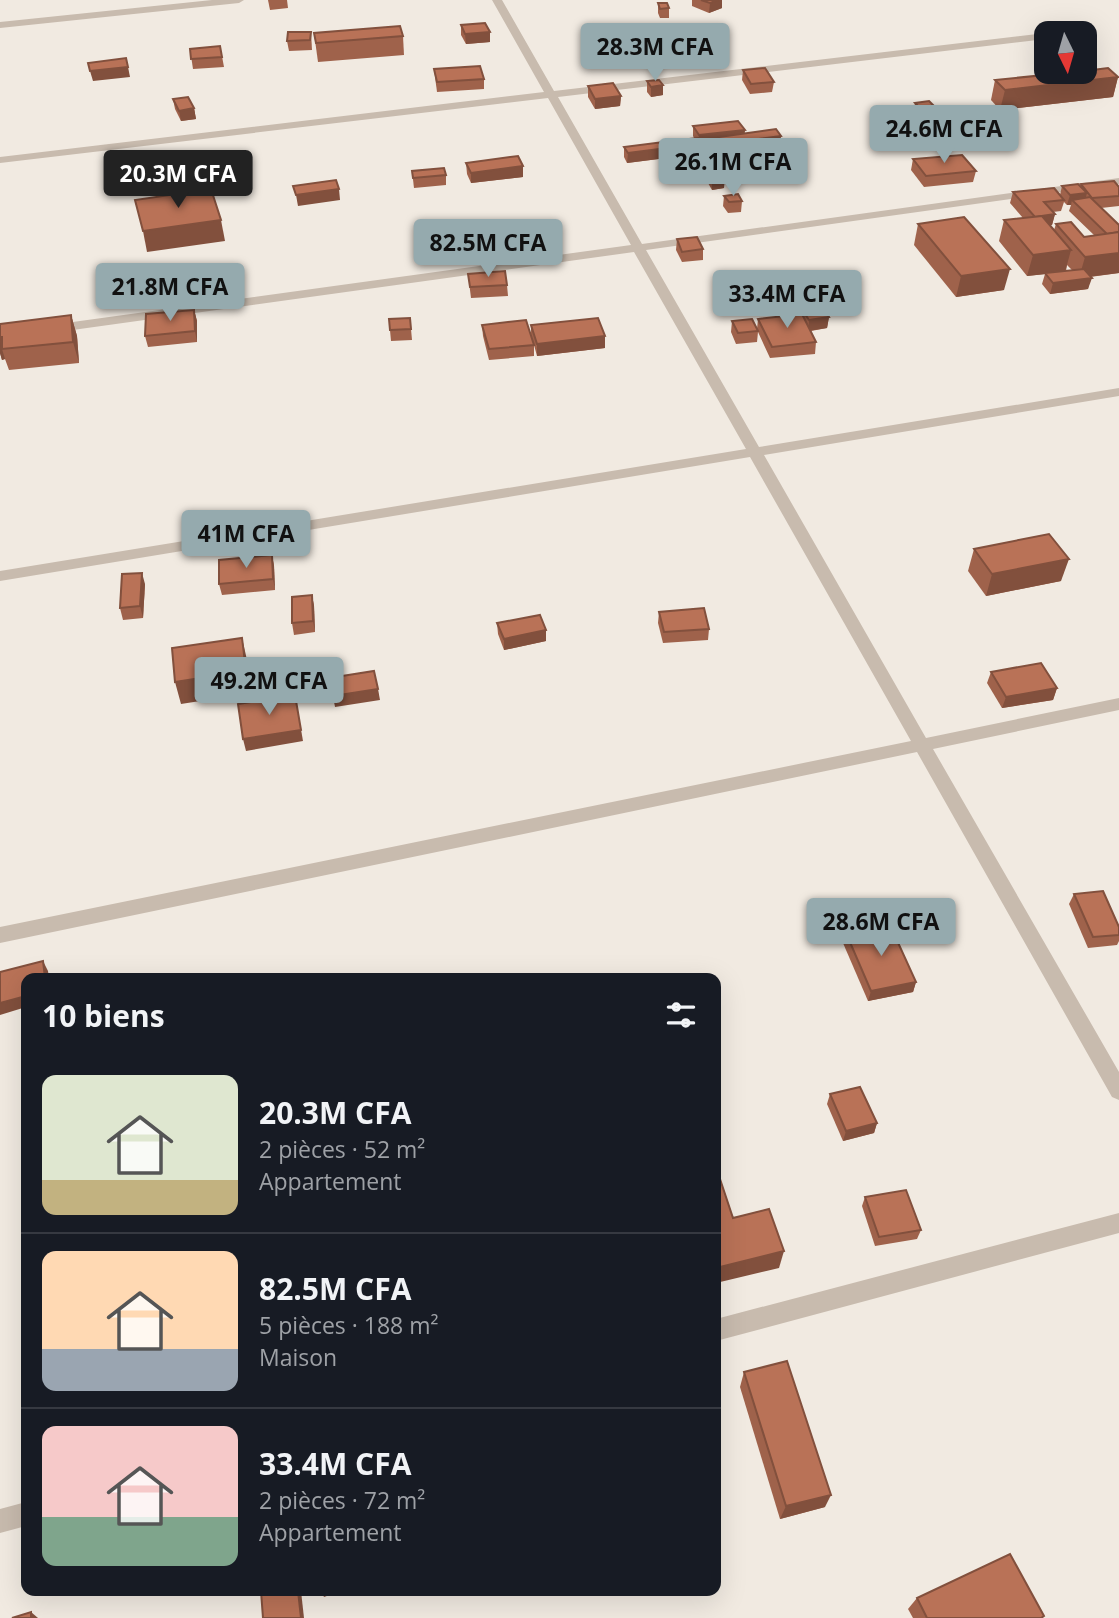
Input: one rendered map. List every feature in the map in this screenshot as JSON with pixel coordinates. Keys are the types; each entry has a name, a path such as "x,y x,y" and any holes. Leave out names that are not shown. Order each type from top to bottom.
{"street":[{"path":"0,25 239,0"},
{"path":"497,0 1119,1091"},
{"path":"0,160 1034,37"},
{"path":"41,330 1119,181"},
{"path":"0,576 1119,392"},
{"path":"0,935 1119,704"},
{"path":"721,1329 1119,1223"},
{"path":"0,1521 21,1515"}],"building":[{"path":"658,3 667,3 669,8 660,9"},
{"path":"485,23 490,32 465,34 461,25"},
{"path":"400,26 403,36 316,43 314,33"},
{"path":"288,32 311,32 310,40 287,41"},
{"path":"220,46 222,57 191,59 190,49"},
{"path":"126,58 128,67 90,71 88,63"},
{"path":"480,66 484,79 437,82 434,69"},
{"path":"765,68 774,82 751,84 743,70"},
{"path":"1108,68 1118,77 1097,79 1097,69"},
{"path":"1034,76 1034,84 1057,84 1005,90 995,80"},
{"path":"659,80 663,85 651,87 647,81"},
{"path":"613,83 621,96 595,99 588,86"},
{"path":"188,97 194,108 179,111 173,99"},
{"path":"929,101 935,107 921,109 915,103"},
{"path":"905,113 914,123 884,126 876,116"},
{"path":"738,121 745,130 699,135 693,126"},
{"path":"776,129 781,136 723,144 719,137"},
{"path":"708,137 711,144 691,146 688,139"},
{"path":"679,140 683,146 628,153 624,147"},
{"path":"754,147 757,153 741,154 737,148"},
{"path":"709,150 725,178 712,179 697,152"},
{"path":"962,155 976,171 926,176 913,159"},
{"path":"518,156 523,166 471,173 466,163"},
{"path":"444,168 446,175 413,178 412,171"},
{"path":"336,180 339,189 296,195 293,186"},
{"path":"1114,181 1119,187 1119,196 1092,198 1081,184"},
{"path":"1078,184 1087,193 1070,195 1062,186"},
{"path":"1054,188 1064,200 1044,202 1055,214 1035,217 1013,192"},
{"path":"211,189 221,220 143,231 135,200"},
{"path":"738,194 742,201 729,202 724,196"},
{"path":"1090,197 1119,225 1119,232 1107,234 1072,200"},
{"path":"1042,216 1071,250 1033,255 1004,220"},
{"path":"964,217 1010,269 961,276 918,224"},
{"path":"1071,222 1084,237 1119,232 1119,253 1085,257 1056,224"},
{"path":"697,237 703,249 682,252 677,239"},
{"path":"1084,269 1092,278 1053,283 1045,273"},
{"path":"505,271 507,285 470,287 468,274"},
{"path":"816,299 829,317 809,320 797,302"},
{"path":"194,310 195,331 145,336 146,314"},
{"path":"802,314 816,342 772,347 758,319"},
{"path":"71,315 73,342 2,349 0,324"},
{"path":"410,318 411,329 390,330 389,319"},
{"path":"598,318 605,336 537,344 531,325"},
{"path":"752,319 758,331 738,333 732,321"},
{"path":"526,320 534,345 489,349 482,325"},
{"path":"1049,534 1069,559 992,574 974,549"},
{"path":"272,555 273,579 219,584 219,560"},
{"path":"142,573 140,606 120,608 122,574"},
{"path":"312,595 313,621 292,623 292,597"},
{"path":"704,608 709,629 664,632 659,612"},
{"path":"540,615 546,630 504,639 497,623"},
{"path":"242,638 246,671 175,682 172,648"},
{"path":"1041,663 1057,688 1006,697 991,672"},
{"path":"374,671 378,689 333,696 329,678"},
{"path":"295,695 301,730 243,739 238,704"},
{"path":"1103,891 1119,927 1119,935 1093,937 1074,894"},
{"path":"890,925 916,982 871,991 846,933"},
{"path":"43,961 44,973 21,973 21,997 0,1003 0,972"},
{"path":"860,1087 877,1123 846,1131 830,1094"},
{"path":"721,1182 733,1218 769,1209 784,1251 721,1267"},
{"path":"906,1190 921,1230 879,1237 865,1197"},
{"path":"787,1361 831,1495 786,1506 744,1372"},
{"path":"1010,1554 1044,1616 927,1618 917,1598"},
{"path":"261,1596 299,1596 301,1618 263,1618"},
{"path":"31,1612 31,1618 12,1618"}]}
